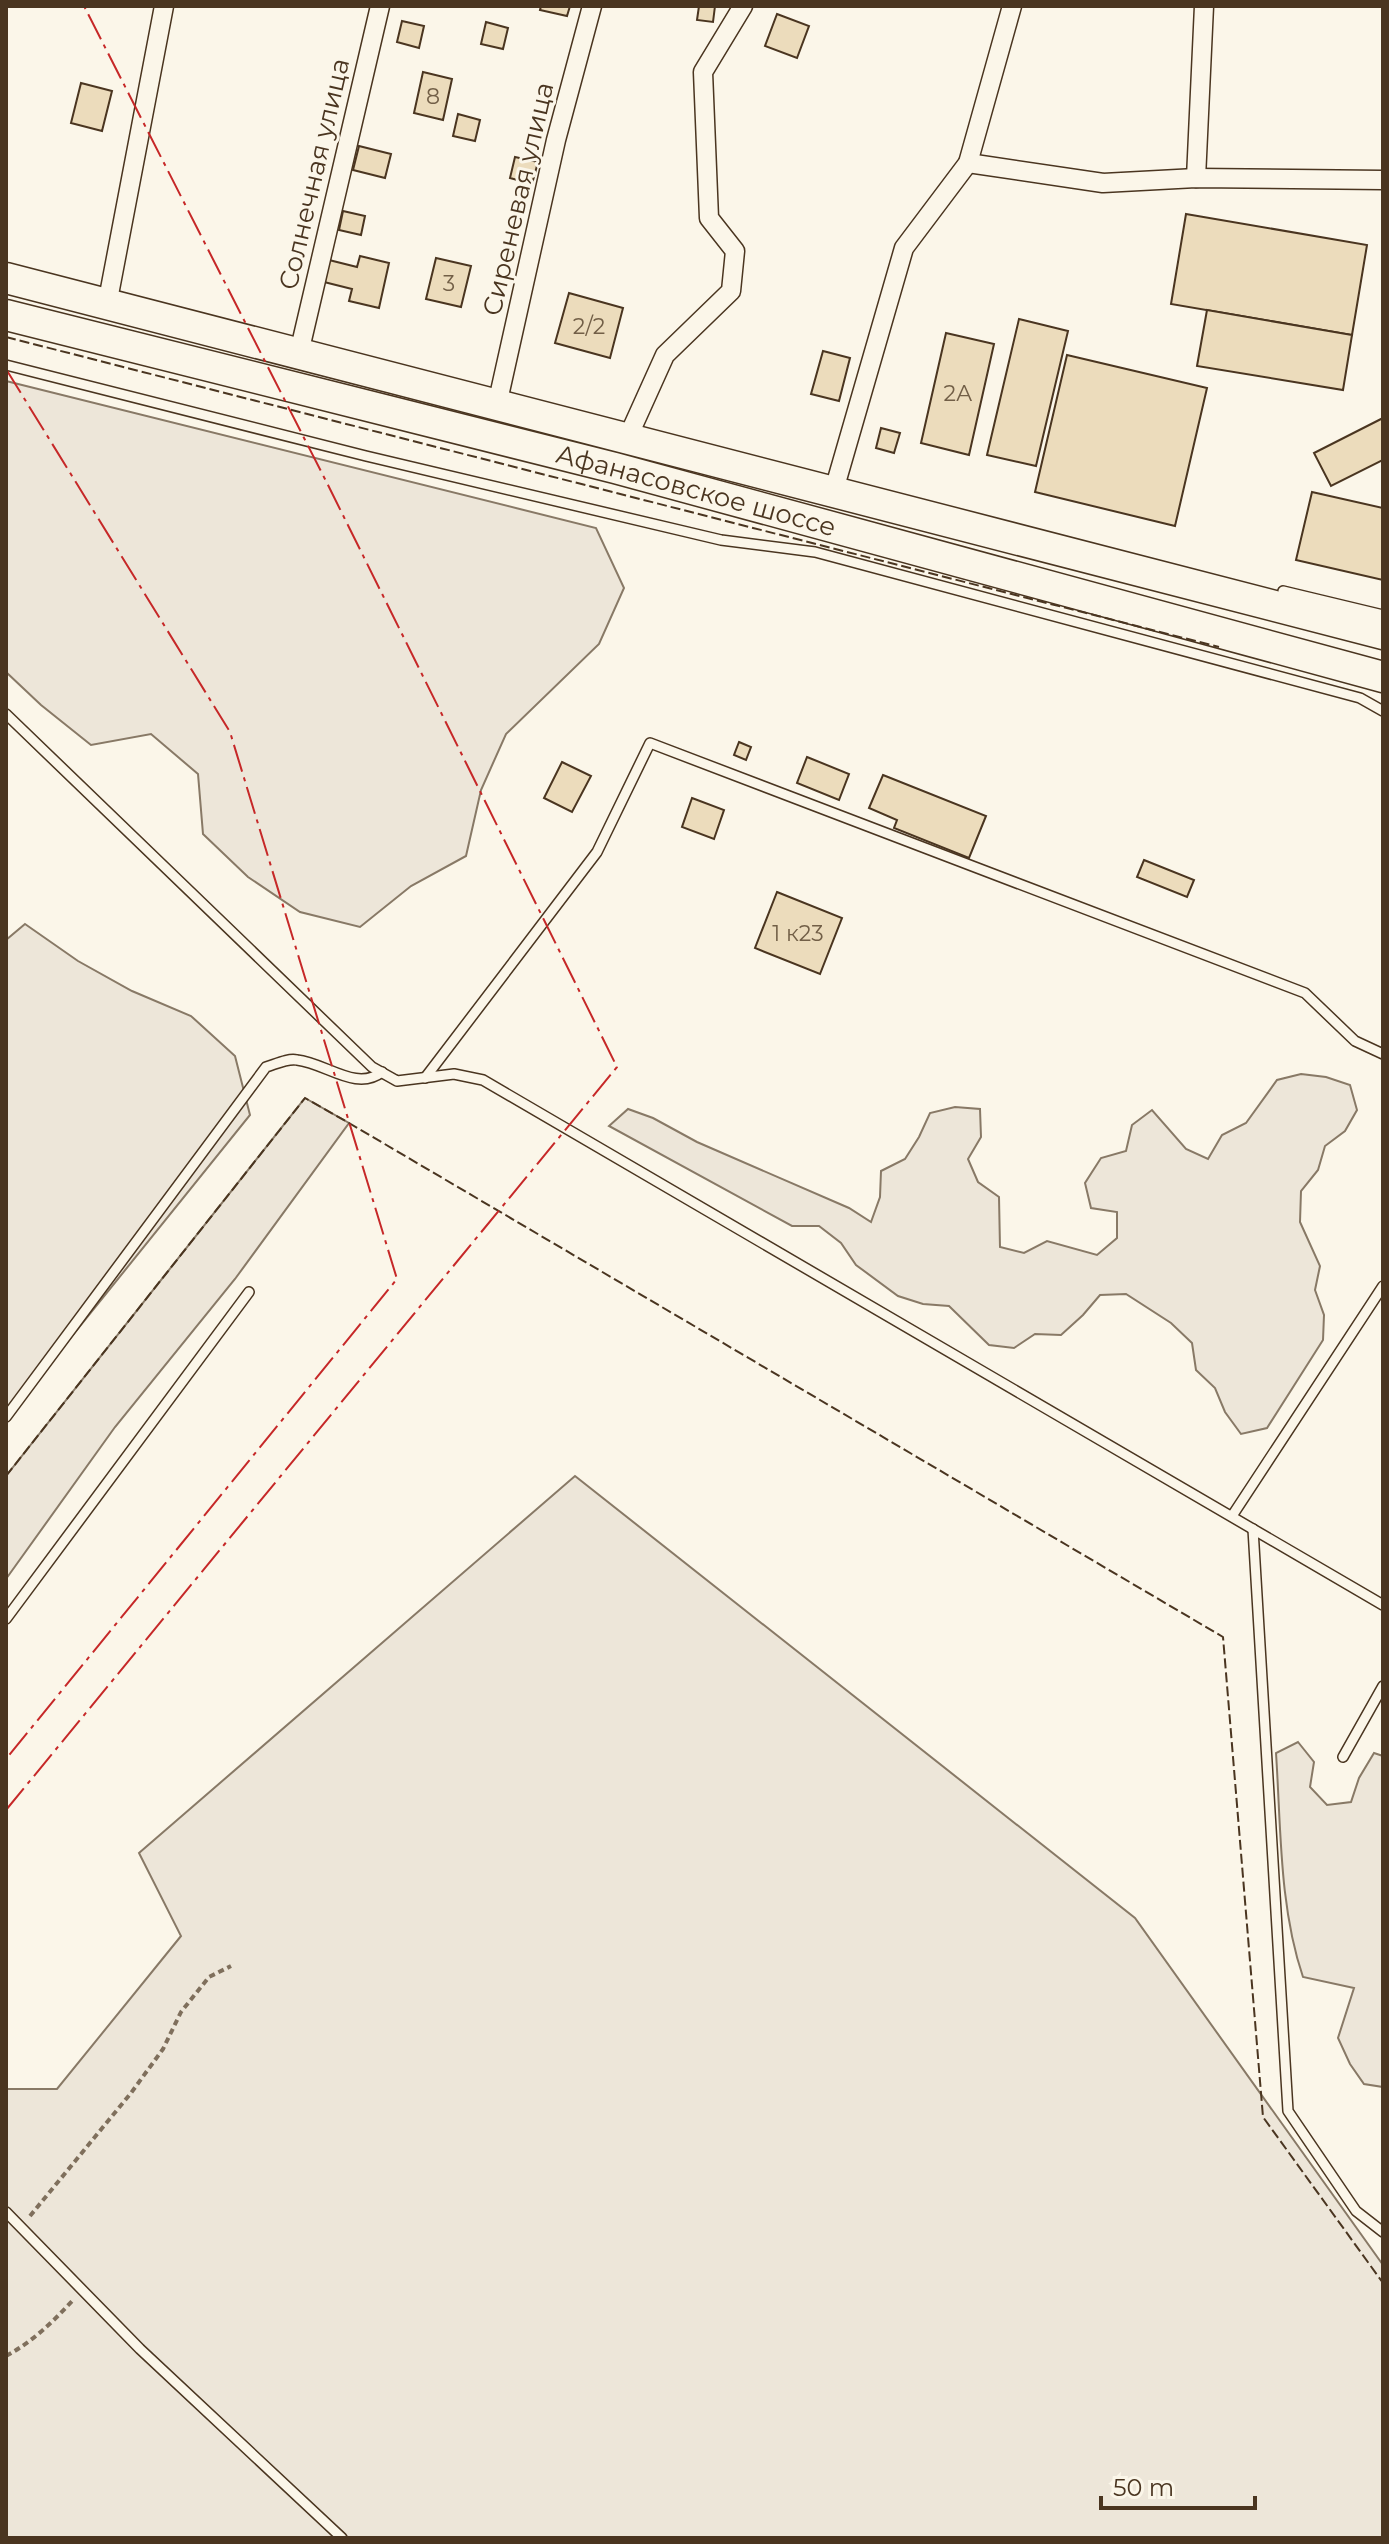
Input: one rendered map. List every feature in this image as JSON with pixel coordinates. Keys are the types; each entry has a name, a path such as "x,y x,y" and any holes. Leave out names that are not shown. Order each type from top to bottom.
{"main road":[{"name":"Афанасовское шоссе","path":"6,278 1383,634"},
{"name":"Афанасовское шоссе","path":"6,315 615,468 1383,677"}],"street":[{"path":"107,305 164,6"},
{"name":"Солнечная улица","path":"299,353 380,6"},
{"name":"Сиреневая улица","path":"497,405 556,140 592,6"},
{"path":"628,437 665,355 731,291 735,251 709,218 703,72 743,6"},
{"path":"834,490 904,248 968,163 1012,6"},
{"path":"1196,178 1204,6"},
{"path":"968,163 1103,183 1196,178 1383,180"}],"lane":[{"path":"6,365 366,456 721,540 815,552 1360,698 1383,711"},
{"path":"1283,591 1383,615"},
{"path":"6,714 372,1067 397,1081 454,1074 483,1080 1383,1605"},
{"path":"425,1078 597,852 650,743 1305,993 1355,1041 1383,1054"},
{"path":"6,1417 266,1067 294,1059 326,1067 357,1080 372,1079 382,1072"},
{"path":"1232,1516 1383,1286"},
{"path":"6,1619 249,1292"},
{"path":"1253,1529 1288,2111 1356,2211 1383,2232"},
{"path":"1343,1757 1383,1686"},
{"path":"6,2212 140,2349 342,2538"}],"path":[{"path":"21,2227 131,2093 163,2049 181,2012 209,1977 231,1966"},
{"path":"6,2356 54,2321 83,2290"}],"shaded area":[{"path":"6,381 596,528 624,588 599,644 506,734 481,790 466,856 411,886 360,927 300,912 248,877 203,834 198,774 151,734 91,745 6,672"},
{"path":"25,924 78,961 132,991 191,1016 235,1056 250,1115 6,1418 6,940"},
{"path":"1301,1074 1326,1077 1350,1085 1357,1110 1345,1131 1325,1146 1318,1170 1301,1191 1300,1222 1320,1266 1315,1290 1324,1315 1323,1340 1267,1428 1241,1434 1225,1412 1215,1388 1196,1370 1192,1343 1171,1323 1126,1294 1100,1295 1061,1335 1035,1334 1014,1348 989,1345 949,1306 923,1304 898,1296 856,1265 841,1243 819,1226 792,1226 609,1126 628,1109 653,1118 697,1142 849,1208 871,1222 880,1197 881,1171 905,1159 930,1113 955,1107 980,1109 981,1137 968,1159 978,1182 999,1197 1000,1247 1024,1253 1047,1241 1097,1255 1117,1238 1117,1212 1091,1208 1085,1183 1101,1158 1126,1151 1132,1125 1152,1110 1186,1149 1208,1159 1222,1135 1246,1123 1277,1080"},
{"path":"305,1098 349,1123 235,1279 115,1427 6,1579 6,1476"},
{"path":"575,1476 1135,1918 1383,2265 1383,2538 6,2538 6,2089 57,2089 181,1936 139,1853"},
{"path":"1298,1742 1314,1762 1310,1787 1327,1805 1351,1802 1359,1778 1374,1753 1383,1756 1383,2087 1364,2084 1338,2038 1354,1988 1303,1977 1295,1950 1282,1866 1276,1753"}],"building":[{"path":"541,6 570,6 567,16 540,10"},
{"path":"699,6 715,6 713,22 697,20"},
{"path":"777,14 809,26 797,58 765,46"},
{"path":"402,21 424,26 419,48 397,42"},
{"path":"486,22 508,28 503,49 481,44"},
{"path":"423,72 452,79 443,120 414,113"},
{"path":"81,83 112,91 102,131 71,123"},
{"path":"458,114 480,120 475,141 453,136"},
{"path":"359,146 391,154 385,178 353,170"},
{"path":"515,157 538,162 532,184 510,178"},
{"path":"343,211 365,216 361,235 339,230"},
{"path":"1186,214 1367,245 1352,335 1171,304"},
{"path":"360,256 389,263 379,308 349,301 352,289 320,281 325,259 357,267"},
{"path":"436,258 471,266 461,307 426,299"},
{"path":"569,293 623,308 610,358 555,343"},
{"path":"1207,310 1352,335 1343,390 1197,366"},
{"path":"1019,319 1068,331 1036,466 987,455"},
{"path":"946,333 994,344 969,455 921,443"},
{"path":"823,351 850,358 839,401 811,394"},
{"path":"1067,355 1207,388 1175,526 1035,492"},
{"path":"1383,418 1383,460 1331,486 1314,453"},
{"path":"881,428 900,433 894,453 876,448"},
{"path":"1312,492 1383,508 1383,580 1296,560"},
{"path":"739,742 751,747 746,760 734,755"},
{"path":"807,757 849,774 839,800 797,783"},
{"path":"562,762 591,776 572,812 544,798"},
{"path":"883,775 986,816 969,858 894,828 897,820 869,808"},
{"path":"692,798 724,810 714,839 682,827"},
{"path":"1144,860 1194,880 1187,897 1137,877"},
{"path":"777,892 842,918 820,974 755,948"}],"fence":[{"path":"6,337 1219,647"},
{"path":"6,1476 305,1098 349,1123 1223,1637 1263,2117 1383,2283"}],"power":[{"path":"6,1810 617,1067 328,485 84,6"},
{"path":"6,369 230,732 397,1279 6,1759"}]}
